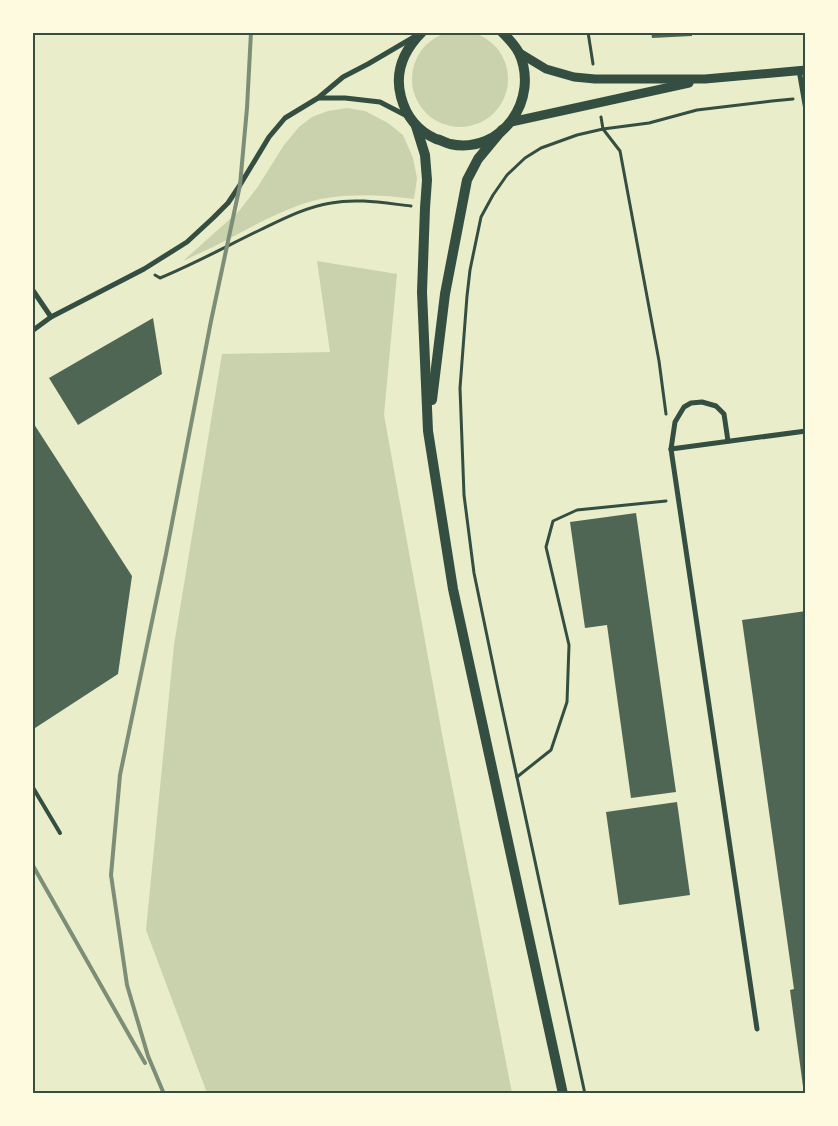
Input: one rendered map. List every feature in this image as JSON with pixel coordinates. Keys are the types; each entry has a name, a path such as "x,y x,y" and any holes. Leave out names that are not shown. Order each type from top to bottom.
{"main road":[{"path":"421,32 412,42 401,62 399,91 403,105 416,126 429,136 450,144 462,145 486,141 502,130 511,122 522,102 526,84 524,69 512,32"},
{"path":"502,32 516,48"},
{"path":"416,126 424,155 427,180 422,292 428,431 453,589 563,1094"},
{"path":"428,431 445,294 467,180 478,159 502,130"}],"street":[{"path":"32,331 51,318 144,269 187,242 228,203 269,137 285,118 318,98 343,76 368,64 421,32"},
{"path":"516,48 546,69 574,77 595,79 706,79 802,70 806,110"},
{"path":"511,122 706,79"},
{"path":"318,98 345,98 380,102 409,117"},
{"path":"32,289 51,318"},
{"path":"728,441 724,414 716,406 702,402 691,403 684,407 675,422 671,449 757,1029"},
{"path":"671,449 806,431"}],"lane":[{"path":"32,786 60,834"}],"path":[{"path":"588,32 595,79"},
{"path":"585,1094 474,573 464,495 460,388 470,270 481,217 507,175 525,158 541,148 577,135 603,129 649,123 697,110 804,99"},
{"path":"603,129 620,151 659,361 667,420"},
{"path":"144,269 160,278 186,268 291,215 314,207 332,203 360,201 411,206"},
{"path":"517,777 551,750 567,702 568,644 546,547 553,521 577,510 678,500"}],"green space":[{"path":"451,31 469,31 487,39 500,52 508,70 505,98 487,119 469,127 451,127 433,119 420,106 412,88 412,70 420,52 433,39"},
{"path":"347,108 365,111 388,123 403,135 413,158 417,178 414,199 355,195 311,201 275,215 183,261 239,211 257,188 284,145 299,127 312,117 328,111"},
{"path":"317,261 397,274 384,415 442,734 512,1093 207,1093 146,930 174,645 222,354 330,352"}],"building":[{"path":"651,32 692,32 692,36 652,38"},
{"path":"153,318 162,374 78,425 49,378"},
{"path":"32,421 132,576 118,674 32,730"},
{"path":"636,513 676,792 631,798 607,625 585,628 570,522"},
{"path":"806,611 806,1094 804,1094 790,990 794,989 742,620"},
{"path":"677,802 690,895 619,905 606,812"}],"railway":[{"path":"164,1094 148,1056 127,985 111,875 120,775 240,185 251,32"},
{"path":"32,864 145,1063"}]}
